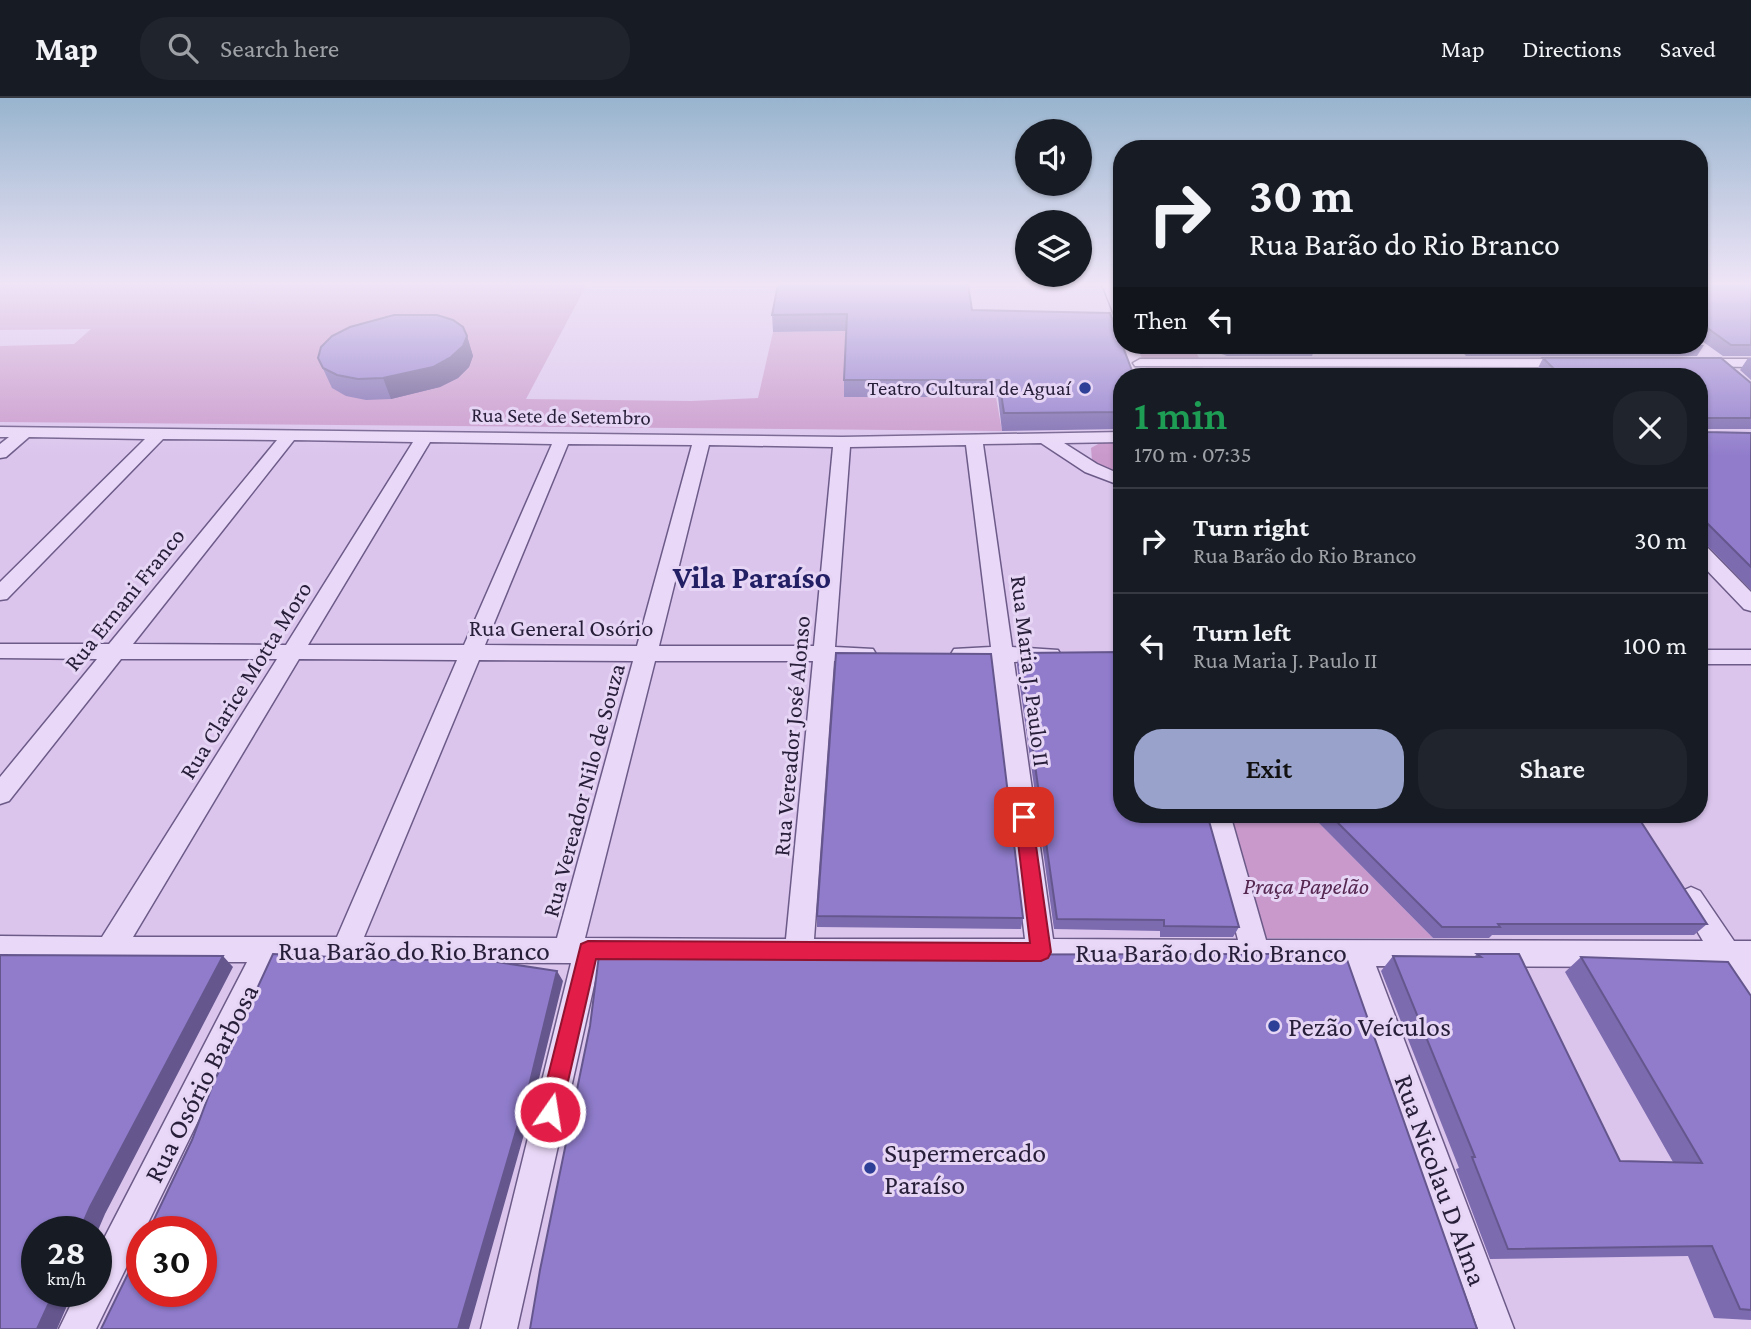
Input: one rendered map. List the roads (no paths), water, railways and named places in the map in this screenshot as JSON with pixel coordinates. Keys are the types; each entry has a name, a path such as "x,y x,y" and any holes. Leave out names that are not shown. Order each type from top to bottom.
{"street":[{"path":"1450,354 1458,363"},
{"path":"1707,354 1734,376"},
{"path":"1280,368 1458,363 1592,363"},
{"path":"1522,363 1527,368"},
{"path":"1676,363 1751,363"},
{"name":"Rua Sete de Setembro","path":"0,432 842,442 1113,438"},
{"path":"0,453 24,433"},
{"path":"0,594 159,434"},
{"name":"Rua Ernani Franco","path":"0,794 289,436"},
{"name":"Rua Clarice Motta Moro","path":"110,949 424,438"},
{"path":"345,950 562,439"},
{"name":"Rua Maria J. Paulo II","path":"974,439 1041,952"},
{"path":"1046,439 1091,468 1113,477"},
{"path":"1090,439 1085,455 1091,468"},
{"name":"Rua Vereador Nilo de Souza","path":"499,1329 578,950 646,653 702,441"},
{"name":"Rua Vereador José Alonso","path":"799,951 842,442"},
{"path":"1708,559 1751,604"},
{"name":"Rua General Osório","path":"0,651 893,654"},
{"path":"948,654 1069,655"},
{"path":"1708,657 1751,657"},
{"path":"1220,823 1255,952"},
{"path":"1681,884 1739,954 1751,992"},
{"name":"Rua Barão do Rio Branco","path":"0,949 1739,954"},
{"name":"Rua Osório Barbosa","path":"112,1259 268,949"},
{"name":"Rua Nicolau D Alma","path":"1357,953 1496,1329"},
{"name":"Rua Osório Barbosa","path":"77,1329 88,1307"}],"place":[{"name":"Teatro Cultural de Aguaí","path":"1085,388"},
{"name":"Pezão Veículos","path":"1274,1026"},
{"name":"Supermercado Paraíso","path":"870,1168"}],"district":[{"name":"Vila Paraíso","path":"752,577"}],"park label":[{"name":"Praça Papelão","path":"1306,885"}]}
